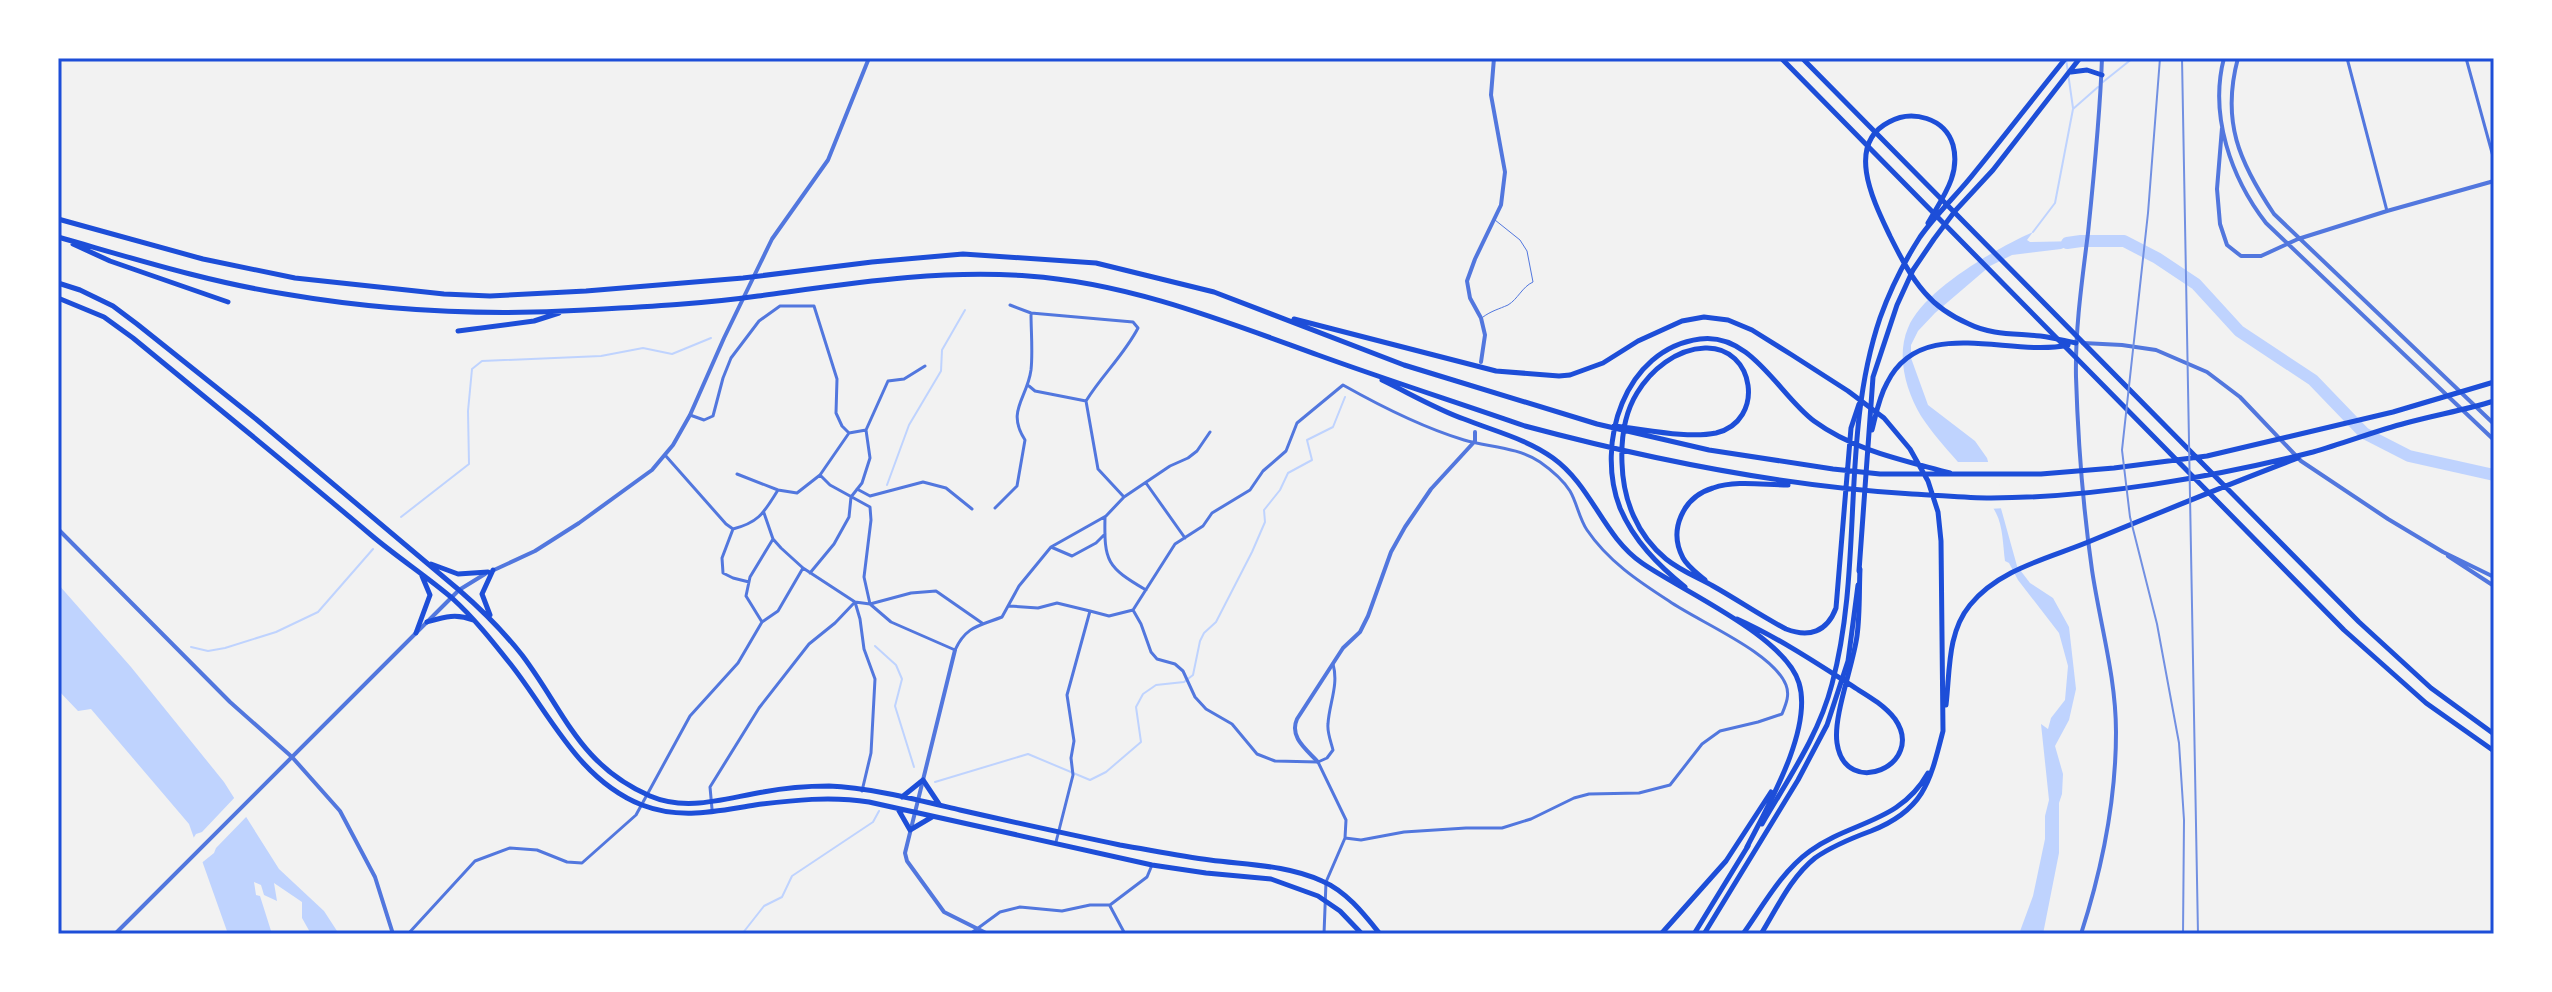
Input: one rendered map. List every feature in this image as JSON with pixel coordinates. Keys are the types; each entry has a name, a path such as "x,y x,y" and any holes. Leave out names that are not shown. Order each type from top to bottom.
{"main road":[{"path":"1781,58 2344,630 2403,684 2494,751"},
{"path":"1802,58 2397,658 2431,688 2494,734"},
{"path":"1922,235 2066,58"},
{"path":"1723,612 1762,630 1823,668 1857,689 1888,711 1901,734 1896,759 1874,773 1860,772 1850,767 1841,756 1837,741 1837,725 1858,633 1873,377 1886,333 1907,282 1921,258 1955,211 1993,170 2080,58"},
{"path":"2070,73 2087,70 2102,75"},
{"path":"1597,424 1681,433 1717,432 1731,426 1742,415 1750,395 1748,379 1740,364 1724,352 1702,348 1668,360 1648,378 1626,417 1622,443 1623,488 1637,523 1666,559 1795,632 1812,633 1826,625 1833,615 1838,597 1851,428 1869,357 1895,281 1922,235 1950,185 1955,171 1956,155 1951,139 1943,128 1918,115 1906,115 1895,118 1876,131 1865,162 1874,201 1894,243 1914,280 1927,296 1972,326 2076,343"},
{"path":"58,219 242,268 295,278 393,290 490,296 743,278 963,254 1096,263 1214,292 1404,365 1597,424 1709,450 1880,474 2041,474 2207,456 2393,412 2494,382"},
{"path":"58,237 110,261 228,302"},
{"path":"58,237 228,283 282,294 445,312 569,311 734,299 833,285 969,273 1089,283 1164,301 1525,426 1679,464 1832,488 1990,498 2119,488 2314,451"},
{"path":"58,283 113,306 137,324 256,419 459,590 522,655 590,756 625,783 649,795 663,801 712,802 764,792 832,786 918,800 1162,852 1271,866 1326,882 1348,898 1380,934"},
{"path":"58,298 104,317 133,338 451,598 475,621 533,692 569,748 592,774 643,806 689,815 810,798 844,798 1152,865 1271,879 1325,901 1340,911 1362,934"},
{"path":"458,331 534,321 569,311"},
{"path":"1275,314 1496,371 1559,376 1603,363 1638,341 1670,325 1693,318 1716,318 1752,330 1848,391 1884,418 1919,463 1938,512 1942,560 1943,731"},
{"path":"1695,595 1650,556 1628,524 1613,483 1613,435 1630,386 1649,363 1670,348 1709,338 1726,342 1747,353 1796,405 1834,435 1870,451 1959,475"},
{"path":"1869,443 1880,397 1888,380 1904,359 1913,353 1940,343 2057,347 2076,343"},
{"path":"1359,370 1460,418 1532,444 1553,457 1583,487 1624,549 1663,578 1723,612 1783,656 1797,676 1801,691 1801,720 1782,774 1747,847"},
{"path":"1761,934 1798,876 1814,859 1895,820 1921,797 1943,731 1955,635 1969,607 1993,584 2314,451 2404,423 2494,401"},
{"path":"1695,933 1810,741 1825,707 1846,605 1859,404"},
{"path":"1712,586 1686,562 1679,547 1679,519 1688,503 1703,492 1723,485 1801,484"},
{"path":"426,562 458,574 491,571 482,594 491,620"},
{"path":"1706,932 1782,807 1827,725 1848,661 1860,569"},
{"path":"416,633 430,595 422,575"},
{"path":"427,622 449,615 475,621"},
{"path":"1743,934 1793,865 1813,849 1878,819 1902,804 1922,784 1936,758"},
{"path":"1661,934 1726,861 1782,774"},
{"path":"902,797 923,780 939,805"},
{"path":"898,808 910,830 933,816"}],"street":[{"path":"115,934 459,590 555,539 641,479 665,455 690,415 772,239 828,160 869,58"},
{"path":"1481,362 1485,335 1481,318 1470,298 1467,281 1501,205 1505,172 1491,95 1494,58"},
{"path":"2081,934 2104,849 2116,733 2111,672 2092,570 2077,392 2076,343 2101,99 2102,58"},
{"path":"2224,58 2220,85 2222,120 2217,189 2220,224 2227,245 2241,256 2261,256 2287,242 2494,181"},
{"path":"2238,58 2230,109 2232,127 2249,174 2267,204 2298,239 2494,424"},
{"path":"2347,58 2387,211"},
{"path":"2466,58 2494,160"},
{"path":"2222,120 2238,179 2266,223 2493,439"},
{"path":"1010,305 1031,313 1133,322 1138,328 1129,347 1086,401 1098,469 1124,497"},
{"path":"690,415 704,420 713,416 731,358 759,321 780,306 814,306 837,379 836,413 849,433"},
{"path":"995,508 1017,486 1025,440 1016,427 1018,401 1028,386 1031,366 1031,313"},
{"path":"2076,343 2156,350 2207,372 2240,397 2301,461 2494,587"},
{"path":"810,573 834,544 849,517 851,497 862,483 870,458 866,430 888,381 904,379 925,366"},
{"path":"1009,606 1038,608 1057,603 1109,616 1133,610 1175,544 1203,526 1212,513 1250,490 1263,471 1286,451 1297,423 1343,385 1400,416 1468,441 1495,445 1537,460 1570,491 1585,528 1605,553 1629,574 1672,603 1759,655 1778,671 1787,687 1782,714 1720,731 1702,744 1670,785 1639,793 1589,794 1502,828 1404,832 1361,840 1345,838"},
{"path":"1028,386 1035,391 1086,401"},
{"path":"737,474 778,490 797,493 820,475 849,433 866,430"},
{"path":"988,934 944,912 907,861 905,853 955,650 962,635 982,623 1002,617 1019,586 1051,547 1106,516 1124,497 1197,451 1210,432"},
{"path":"1324,934 1326,882 1345,838 1346,820 1318,762 1295,736 1294,727 1343,648 1360,632 1391,552 1405,527 1431,489 1475,441 1475,432"},
{"path":"665,455 733,529"},
{"path":"820,475 830,485 870,507 864,577 870,604 891,622 955,650"},
{"path":"857,489 870,496 923,482 946,488 972,509"},
{"path":"1146,483 1185,538"},
{"path":"733,529 752,524 764,513 778,490"},
{"path":"764,513 773,539 803,568 855,602 870,604 911,593 936,591 982,623"},
{"path":"1106,516 1107,560 1121,575 1146,590"},
{"path":"58,529 230,702 292,757 340,811 375,877 393,934"},
{"path":"733,529 722,558 723,573 749,582"},
{"path":"1051,547 1072,556 1096,543 1105,534"},
{"path":"762,622 746,596 749,582 773,539"},
{"path":"2443,552 2494,577"},
{"path":"408,934 475,861 510,848 537,850 567,862 582,863 636,815 690,716 738,663 762,622 778,611 803,568"},
{"path":"855,602 864,649 875,679 871,753 862,791"},
{"path":"712,813 710,787 759,708 809,644 855,602"},
{"path":"1133,610 1157,659 1175,664 1206,709 1232,724 1257,754 1275,761 1318,762 1327,758 1333,750 1327,726 1333,703 1333,664"},
{"path":"1056,844 1073,772 1074,741 1067,695 1090,611"},
{"path":"970,934 1000,912 1020,907 1062,911 1090,905 1110,905 1147,877 1152,865"},
{"path":"1110,905 1125,934"}],"lane":[{"path":"1481,318 1497,307 1509,304 1524,286 1533,282 1527,251 1520,240 1494,220"}],"water":[{"path":"2033,232 2027,240 2030,242 2081,241 2061,249 2012,255 1990,266 1935,313 1918,331 1911,345 1911,358 1928,405 1975,441 1987,458 2017,566 2030,583 2053,598 2069,627 2076,689 2069,720 2055,746 2063,774 2059,803 2059,853 2043,934 2019,934 2033,896 2045,839 2049,800 2041,724 2048,729 2051,718 2065,700 2068,666 2059,633 2005,561 1996,513 1979,487 1921,416 1907,385 1903,350 1908,328 1929,299 1982,259"},
{"path":"58,584 131,667 224,782 279,869 324,911 339,934 311,934 302,918 302,902 274,883 277,901 264,895 261,885 254,882 272,934 228,934 189,824 91,709 78,711 58,690"}],"pier":[{"path":"1954,462 1993,462 2006,508 1988,509"},
{"path":"237,795 249,814 199,865 191,842"}],"waterway":[{"path":"2103,82 2133,58"},
{"path":"2066,59 2073,108"},
{"path":"2033,232 2055,203 2073,109 2098,87"},
{"path":"2067,243 2124,241 2157,258 2196,284 2239,331 2313,380 2364,433 2409,456 2494,475"},
{"path":"887,485 909,425 941,371 942,350 965,310"},
{"path":"401,517 469,464 468,411 472,369 482,361 601,356 643,348 672,354 711,338"},
{"path":"935,782 1028,754 1090,780 1106,772 1141,742 1136,707 1143,694 1156,685 1184,682 1193,675 1200,641 1216,622 1252,552 1265,522 1264,510 1280,490 1288,473 1312,460 1307,440 1333,427 1345,397"},
{"path":"191,647 208,651 225,648 276,632 318,612 373,549"},
{"path":"875,646 896,665 902,679 895,706 914,767"},
{"path":"742,934 764,906 782,897 792,876 873,822 879,811"},
{"path":"398,932 403,934"}],"railway":[{"path":"2160,58 2148,213 2122,450 2130,517 2157,624 2179,743 2184,820 2183,934"},
{"path":"2182,58 2198,934"}]}
